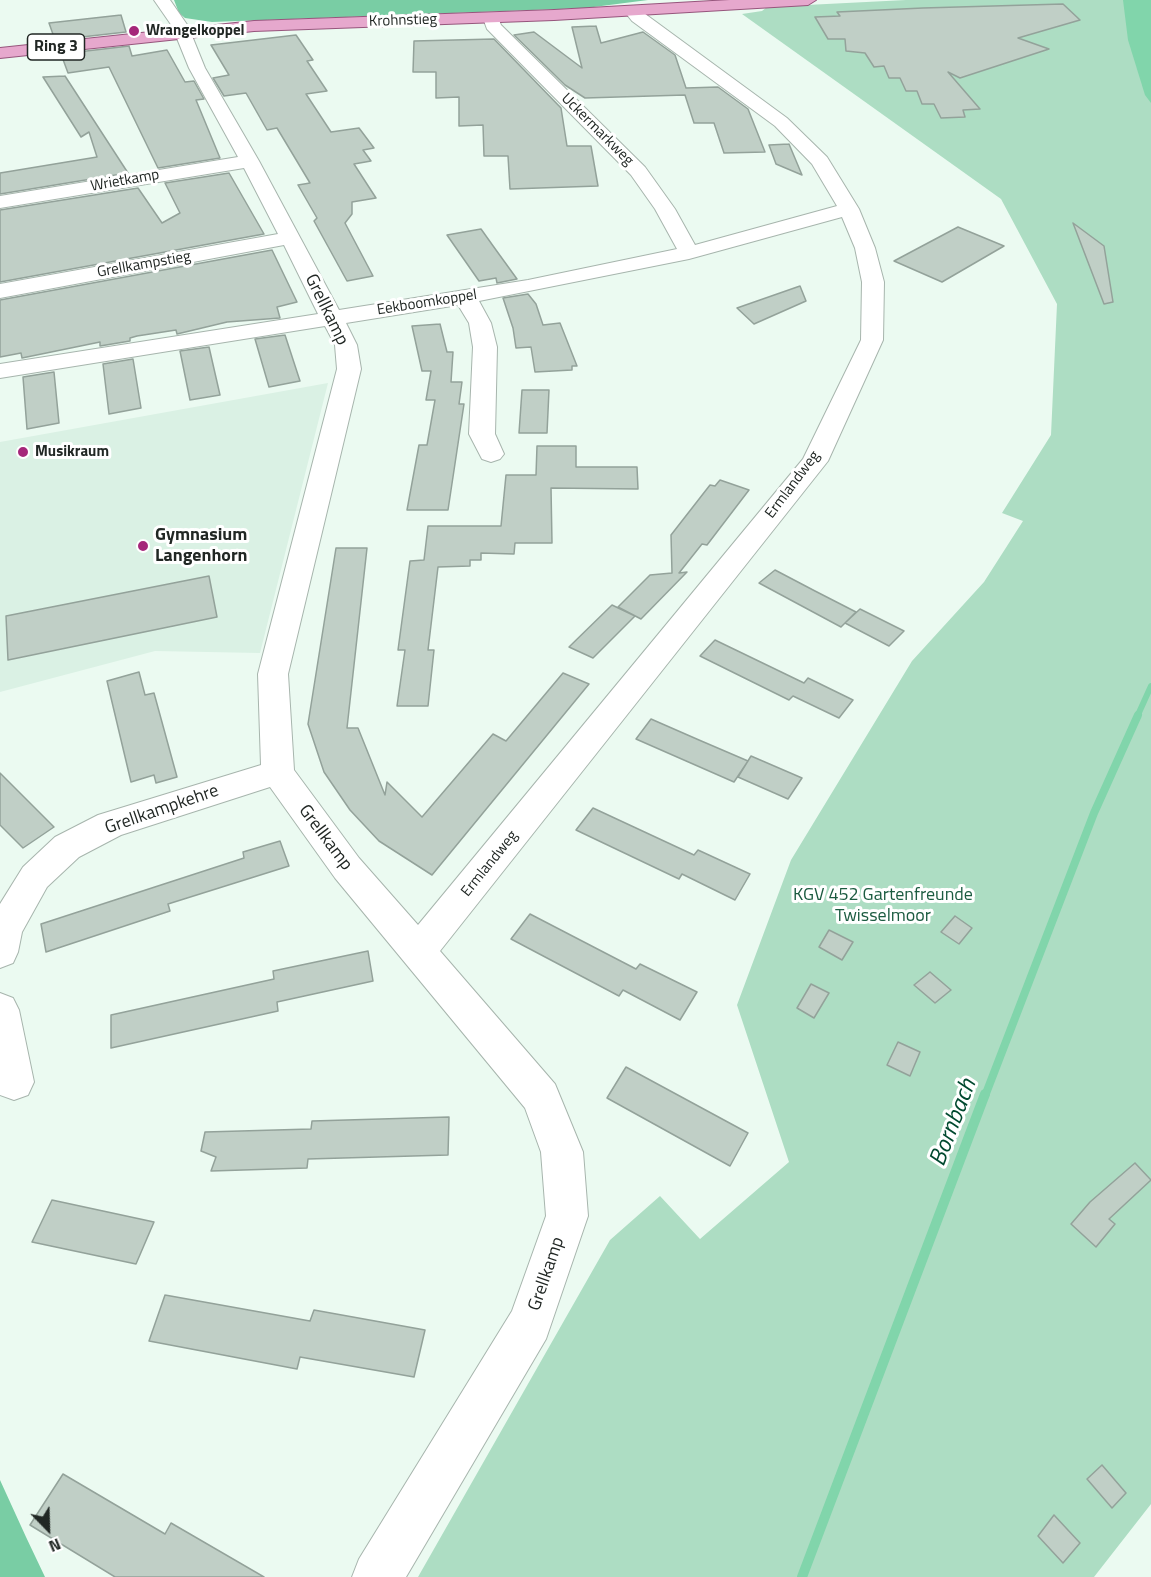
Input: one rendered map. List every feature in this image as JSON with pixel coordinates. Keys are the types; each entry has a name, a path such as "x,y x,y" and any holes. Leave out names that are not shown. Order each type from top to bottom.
{"main road":[{"name":"Krohnstieg","path":"0,53 182,32 295,24 491,18 808,0"}],"street":[{"path":"162,0 182,32"},
{"name":"Ermlandweg","path":"419,951 815,461 872,340 873,282 865,248 849,209 820,161 781,122 638,18 632,11"},
{"name":"Uckermarkweg","path":"491,18 493,26 638,171 665,209 689,253"},
{"name":"Grellkamp","path":"182,32 197,68 250,161 288,238 334,318 346,345 349,369 273,674 278,772 340,859 541,1097 562,1152 567,1216 530,1323 377,1577"},
{"name":"Wrietkamp","path":"0,202 250,161"},
{"name":"Eekboomkoppel","path":"0,371 465,297 689,253 849,209"},
{"name":"Grellkampstieg","path":"0,291 288,238"},
{"path":"465,297 480,323 485,347 482,434 491,454"},
{"name":"Grellkampkehre","path":"0,952 4,930 35,877 67,847 110,825 278,772"},
{"path":"0,1010 14,1082"}],"shaded area":[{"path":"174,0 648,0 586,8 212,22 185,18 179,13"},
{"path":"1123,0 1151,0 1151,103 1145,95 1128,40"},
{"name":"Gymnasium Langenhorn","path":"328,383 260,653 155,651 0,692 0,442"},
{"path":"0,1480 26,1537 45,1577 0,1577"}],"green space":[{"name":"KGV 452 Gartenfreunde Twisselmoor","path":"906,0 1151,0 1151,1504 1094,1577 418,1577 610,1240 660,1196 700,1239 789,1162 737,1005 791,860 912,661 984,582 1023,521 1002,513 1051,435 1057,304 1001,199 742,14 762,11 767,7"}],"building":[{"path":"1063,4 1080,20 1018,38 1049,49 960,78 948,72 980,109 963,110 965,117 941,118 934,104 922,104 917,91 906,91 900,78 889,78 884,66 874,67 865,53 846,51 845,39 828,39 815,17 840,16 837,12"},
{"path":"121,15 126,32 55,40 49,23"},
{"path":"596,26 601,43 643,32 675,55 686,88 718,87 748,109 765,152 724,153 714,123 694,123 685,95 585,98 565,85 514,35 534,32 582,68 572,27"},
{"path":"296,35 313,60 307,61 327,91 306,94 331,132 359,128 374,148 363,150 371,161 354,164 376,198 352,202 352,214 345,223 373,276 347,281 314,221 317,218 298,185 310,183 277,128 267,130 246,93 224,96 213,78 229,75 211,45"},
{"path":"494,39 561,108 567,146 591,146 598,186 510,189 508,156 484,156 483,125 459,126 459,97 436,98 436,72 413,72 414,41"},
{"path":"129,46 132,56 167,50 185,82 194,81 204,99 196,100 220,158 158,168 109,67 68,73 61,54"},
{"path":"65,76 128,173 0,194 0,173 97,157 89,132 81,137 43,77"},
{"path":"789,144 802,175 776,164 769,145"},
{"path":"229,173 264,234 0,282 0,210 138,188 162,223 180,213 165,183"},
{"path":"1073,223 1104,246 1113,302 1104,304"},
{"path":"958,227 1004,246 942,282 894,261"},
{"path":"481,229 517,279 497,283 496,278 479,281 447,235"},
{"path":"272,250 297,302 277,307 280,318 227,322 177,334 176,330 137,336 130,338 130,341 100,346 100,342 22,358 21,353 0,357 0,300"},
{"path":"800,286 806,301 754,324 737,308"},
{"path":"528,294 536,304 543,325 560,323 577,366 572,366 572,370 535,372 531,347 516,348 513,328 503,298"},
{"path":"440,324 447,352 453,352 451,382 462,382 459,404 464,404 448,510 407,510 419,445 427,445 435,400 426,400 431,371 422,371 412,326"},
{"path":"285,335 300,381 269,387 255,339"},
{"path":"209,347 220,395 190,400 180,351"},
{"path":"133,359 141,408 109,414 103,364"},
{"path":"54,372 59,423 27,429 23,377"},
{"path":"522,390 549,390 547,433 519,433"},
{"path":"537,446 576,446 576,467 637,467 638,489 551,488 552,543 515,543 514,554 481,553 481,560 470,560 470,566 438,567 428,650 434,650 428,706 397,706 405,650 398,650 410,561 424,560 428,526 501,526 506,475 536,475"},
{"path":"720,480 749,490 707,545 702,544 679,573 687,572 641,619 618,607 650,575 672,573 671,535 710,485 715,486"},
{"path":"336,548 367,548 347,728 358,728 385,795 387,782 422,817 493,734 506,741 563,673 589,684 432,875 379,841 350,810 324,772 308,724"},
{"path":"775,570 856,612 841,627 759,583"},
{"path":"209,576 217,617 8,660 6,616"},
{"path":"612,605 635,616 593,658 569,647"},
{"path":"860,609 904,631 889,646 845,623"},
{"path":"715,640 804,683 808,678 853,700 839,718 793,696 789,700 700,656"},
{"path":"139,672 145,695 154,693 177,777 156,783 154,775 131,782 107,681"},
{"path":"651,719 748,761 734,782 636,739"},
{"path":"751,756 802,778 788,799 738,777"},
{"path":"0,773 54,827 23,848 0,825"},
{"path":"593,808 694,855 698,850 750,874 735,900 682,874 679,879 576,830"},
{"path":"280,841 289,866 168,904 170,911 46,952 41,924 244,858 243,852"},
{"path":"530,914 636,969 640,964 697,992 680,1020 623,990 619,996 511,939"},
{"path":"955,916 972,928 959,944 941,932"},
{"path":"829,930 853,942 842,960 819,947"},
{"path":"368,951 373,981 277,1002 278,1011 111,1048 111,1015 274,979 273,971"},
{"path":"930,972 951,990 935,1003 914,985"},
{"path":"811,984 829,993 814,1018 797,1008"},
{"path":"898,1042 920,1052 910,1076 887,1065"},
{"path":"626,1067 748,1133 730,1166 607,1098"},
{"path":"449,1117 448,1155 308,1159 307,1168 211,1171 216,1157 201,1151 205,1132 311,1129 312,1121"},
{"path":"1135,1163 1151,1180 1109,1219 1115,1224 1096,1247 1071,1224 1090,1202"},
{"path":"52,1200 154,1222 136,1264 32,1242"},
{"path":"165,1295 310,1321 314,1310 425,1330 414,1377 300,1357 297,1369 149,1341"},
{"path":"1102,1465 1126,1493 1112,1508 1087,1479"},
{"path":"63,1474 165,1534 171,1523 264,1577 115,1577 30,1525"},
{"path":"1054,1515 1080,1543 1063,1563 1038,1536"}],"waterway":[{"name":"Bornbach","path":"1137,717 1151,686"},
{"name":"Bornbach","path":"985,1096 1094,813 1138,715"},
{"name":"Bornbach","path":"802,1577 985,1094"}],"place":[{"name":"Wrangelkoppel","path":"134,31"},
{"name":"Musikraum","path":"23,452"},
{"name":"Gymnasium Langenhorn","path":"143,546"}]}
